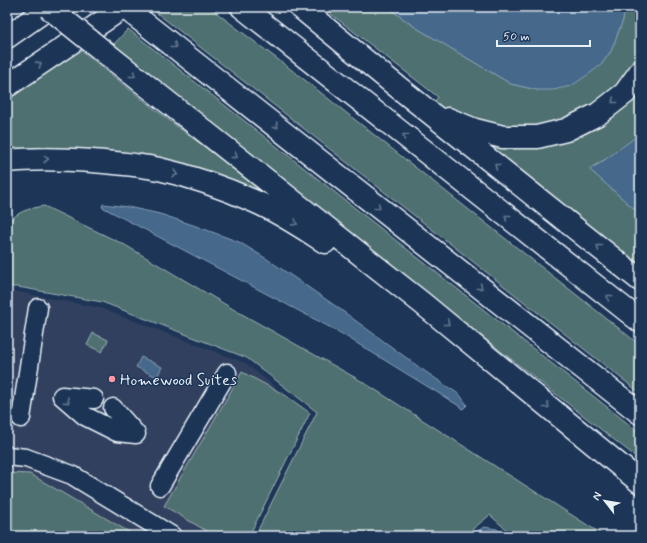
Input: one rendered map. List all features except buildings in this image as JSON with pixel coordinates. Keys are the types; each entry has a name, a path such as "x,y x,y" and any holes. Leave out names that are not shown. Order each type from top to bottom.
{"highway":[{"path":"7,37 49,7 422,303 640,482"},
{"path":"7,86 124,7 640,413"},
{"path":"242,7 640,321"},
{"path":"300,7 640,280"},
{"path":"389,80 430,110 475,130 503,137 537,137 566,130 598,114 625,93 640,72"},
{"path":"7,161 47,159 118,163 158,169 207,184 256,202 289,219 422,303"}],"street":[{"path":"21,418 38,308"},
{"path":"160,486 227,372"},
{"path":"94,399 62,396 85,416 117,432 136,434 113,408"},
{"path":"7,456 26,458 72,475 172,536"}],"shaded area":[{"path":"387,7 625,7 623,20 611,51 601,65 571,86 553,90 537,90 511,84 415,27"},
{"path":"640,134 640,214 589,169 599,164"},
{"path":"103,204 128,207 160,214 239,242 267,259 337,307 460,395 467,405 463,409 337,331 102,207"},
{"path":"7,292 18,292 100,308 245,363 285,395 242,373 164,506 215,536 184,536 74,469 7,449"},
{"path":"141,357 162,367 157,377 136,367"},
{"path":"7,462 25,464 70,481 159,536 136,536 30,474 7,473"},
{"path":"484,527 497,529 505,536 470,536"}],"green space":[{"path":"158,7 209,7 301,77 640,345 640,393 153,10"},
{"path":"322,7 387,7 415,27 511,84 537,90 601,65 611,51 623,20 625,7 640,7 640,51 625,77 596,105 562,123 517,131 451,113 434,102 438,97"},
{"path":"128,29 640,433 640,460 318,208 114,44"},
{"path":"78,48 162,115 269,195 266,199 255,193 7,153 7,96"},
{"path":"640,81 640,134 614,154 589,169 640,214 640,268 480,145 483,140 519,145"},
{"path":"44,206 125,245 233,309 363,382 600,533 602,536 524,536 511,534 490,515 464,536 255,536 317,412 247,358 102,302 18,287 7,287 7,224 23,211"},
{"path":"93,333 108,340 102,352 87,345"},
{"path":"242,372 285,395 310,413 249,536 215,536 164,506"},
{"path":"7,473 30,474 136,536 7,536"}],"place":[{"name":"Homewood Suites","path":"112,379"}]}
